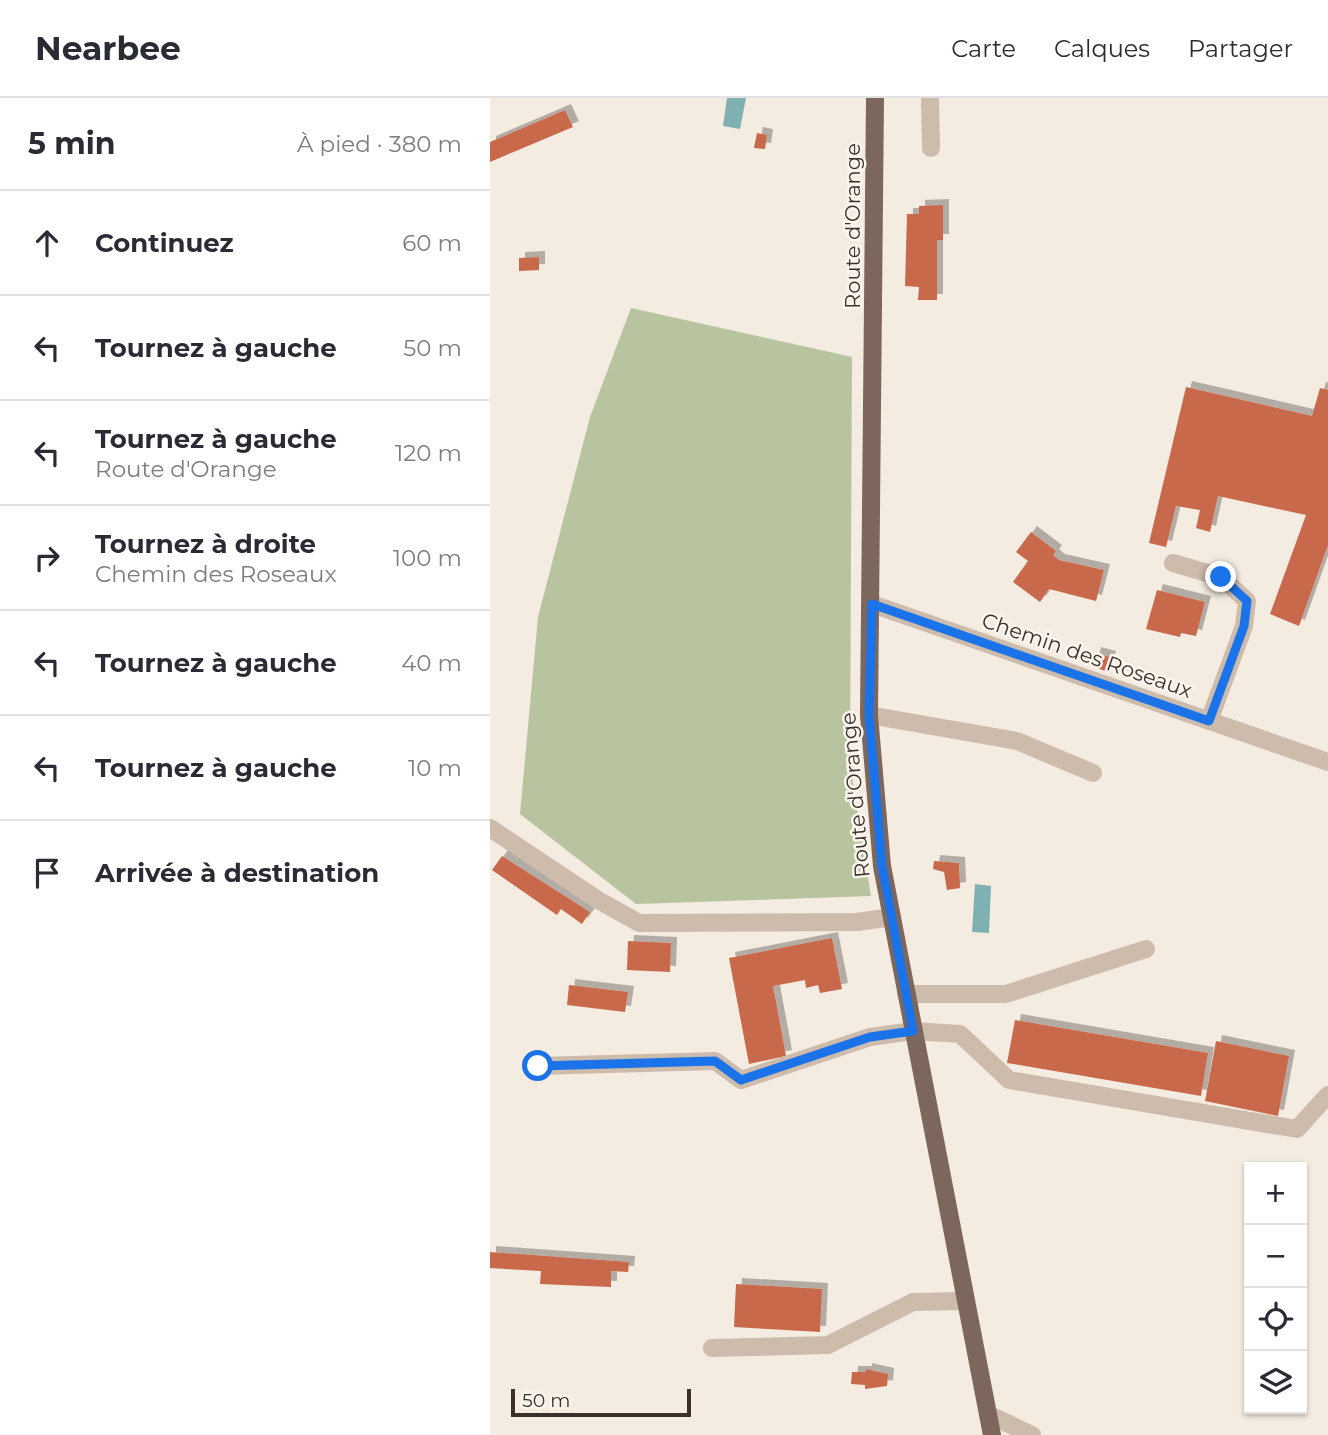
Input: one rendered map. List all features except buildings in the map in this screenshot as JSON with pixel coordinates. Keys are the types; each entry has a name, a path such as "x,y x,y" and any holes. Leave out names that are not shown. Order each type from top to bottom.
{"main road":[{"name":"Route d'Orange","path":"876,98 869,715 882,866 992,1435"}],"street":[{"path":"930,98 931,148"},
{"path":"1173,563 1221,577 1247,601 1244,626 1209,721"},
{"name":"Chemin des Roseaux","path":"872,604 1328,762"},
{"path":"869,715 1017,741 1093,773"},
{"path":"490,828 598,900 639,923 857,922 892,917"},
{"path":"906,994 1006,994 1146,948"},
{"path":"538,1066 715,1061 741,1080 870,1037 913,1031 960,1034 1009,1080 1297,1129 1328,1095"},
{"path":"712,1348 828,1345 913,1302 966,1301"},
{"path":"988,1415 1032,1435"}],"green space":[{"path":"631,308 852,357 850,764 871,896 636,904 520,814 538,617 590,417"}],"water":[{"path":"727,98 746,98 740,129 723,126"},
{"path":"975,884 991,886 989,933 972,932"}],"route":[{"path":"538,1066 715,1061 741,1080 799,1063 870,1037 913,1031 882,866 869,715 872,604 1209,721 1244,626 1247,601 1221,577"}]}
